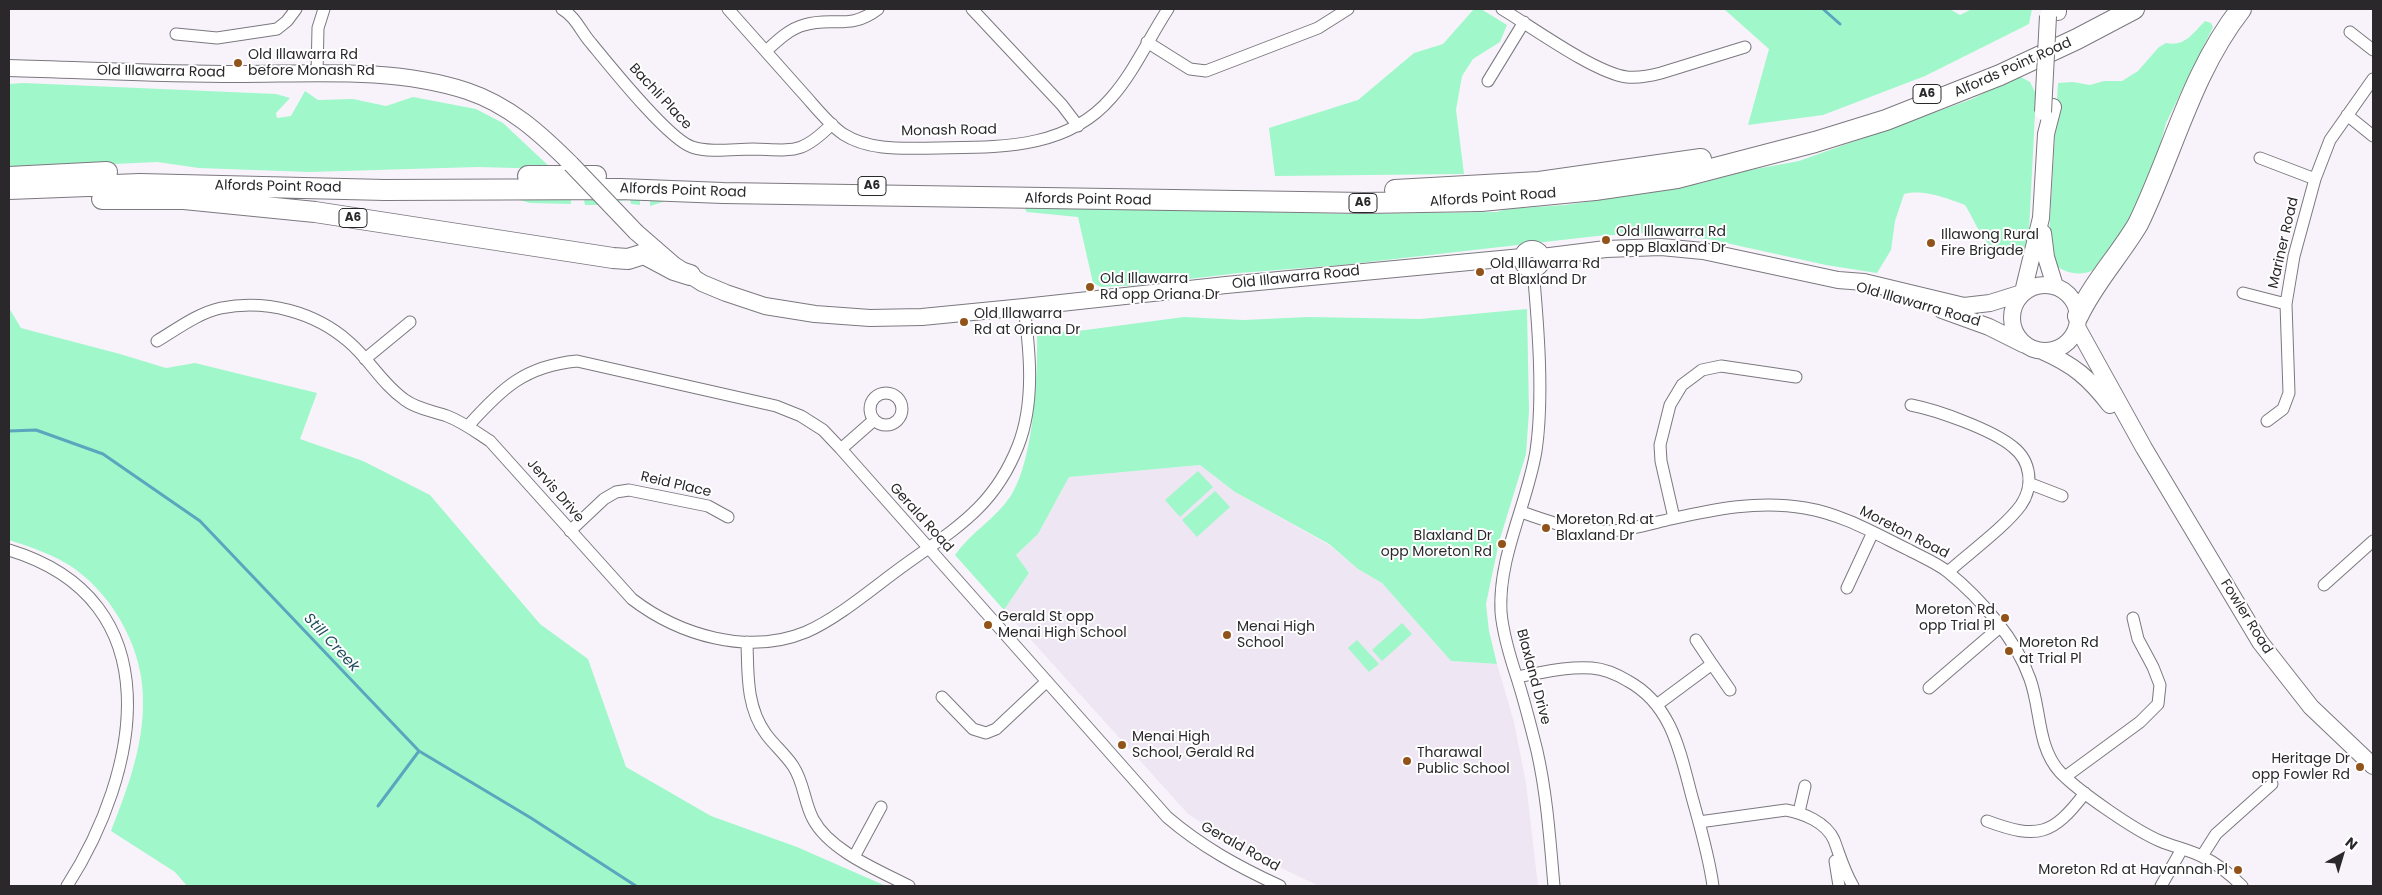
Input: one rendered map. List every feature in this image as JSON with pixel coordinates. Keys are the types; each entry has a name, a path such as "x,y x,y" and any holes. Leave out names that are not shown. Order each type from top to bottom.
{"highway":[{"name":"Alfords Point Road","path":"9,177 46,173 152,171 304,180 577,175 728,184 1345,192 1539,182 1695,160 1740,151 1823,129 1900,104 1982,72 2113,9"},
{"name":"Alfords Point Road","path":"9,189 140,184 385,190 620,189 733,194 1365,203 1481,202 1595,190 1677,178 1815,142 1894,117 1983,83 2077,39 2134,9"},
{"path":"2078,322 2098,279 2125,246 2138,224 2199,76 2217,44 2241,9"},
{"name":"A6","path":"9,200 184,199 315,212 613,258 628,259 644,254 674,270 690,275"}],"street":[{"path":"176,34 217,38 277,29 287,21 296,9"},
{"path":"317,74 318,28 324,9"},
{"name":"Bachli Place","path":"562,9 574,18 592,45 671,133 690,146 731,149 801,148 814,141 832,124"},
{"name":"Monash Road","path":"728,9 832,124 845,135 864,144 886,147 929,148 1025,144 1048,140 1078,126 1111,98 1165,10"},
{"path":"766,51 801,25 818,22 848,23 863,18 878,9"},
{"path":"972,9 1062,106 1078,126"},
{"path":"1147,42 1190,68 1206,71 1318,28 1348,9"},
{"path":"1502,9 1598,67 1627,77 1655,75 1745,47"},
{"path":"2023,293 2041,218 2052,11"},
{"path":"1488,82 1524,22"},
{"path":"2350,32 2373,50"},
{"name":"Old Illawarra Road","path":"9,68 235,74 317,74 421,81 467,91 500,105 528,123 571,164 636,232 690,275 715,289 765,306 815,314 870,318 922,317 1234,284 1532,261 1606,249 1668,247 1704,251 1838,280 1864,282 1964,306 1990,304 2023,293"},
{"name":"Mariner Road","path":"2268,421 2283,409 2289,393 2286,304 2294,256 2315,179 2324,152 2347,115 2373,79"},
{"path":"2347,115 2373,136"},
{"path":"2260,158 2315,179"},
{"path":"2041,218 2046,257 2055,286"},
{"name":"Blaxland Drive","path":"1532,261 1538,356 1539,427 1536,452 1501,584 1501,613 1506,645 1517,677 1538,754 1554,886"},
{"name":"Old Illawarra Road","path":"1838,280 1865,292 1957,315 1989,327 2025,345"},
{"path":"2055,286 2071,298 2078,322 2072,338 2064,346 2054,350 2042,351 2025,345 2014,332 2011,316 2016,300 2023,293 2033,287 2055,286"},
{"path":"2243,293 2286,304"},
{"name":"Jervis Drive","path":"157,341 194,319 220,309 248,305 277,307 307,316 334,330 350,343 393,391 407,402 468,426 490,441 632,599 648,611 683,630 704,636 747,642 794,636 819,625 953,532 982,506 1001,479 1018,446 1026,418 1029,391 1027,329 1024,307"},
{"path":"365,359 410,322"},
{"name":"Fowler Road","path":"2078,322 2144,448 2260,642 2311,707 2373,766"},
{"name":"Fowler Road","path":"2042,351 2064,361 2085,375 2144,448"},
{"name":"Gerald Road","path":"468,426 504,389 528,372 552,364 577,361 776,406 801,416 823,430 1167,817 1190,837 1216,854 1280,886"},
{"path":"1674,518 1661,462 1660,445 1670,405 1682,385 1702,370 1721,366 1796,377"},
{"path":"1911,405 1944,414 2010,444 2021,454 2027,468 2030,484 2022,504 1948,572"},
{"path":"840,449 874,420"},
{"path":"2030,484 2062,496"},
{"name":"Reid Place","path":"570,531 604,499 616,492 630,490 708,506 728,517"},
{"name":"Moreton Road","path":"1521,512 1568,527 1590,531 1628,529 1731,507 1783,506 1825,512 1873,532 1948,572 2000,627 2026,668 2031,681 2046,747 2053,761 2065,777 2085,793 2151,837 2202,856 2218,866 2242,886"},
{"path":"1847,588 1873,532"},
{"path":"2324,585 2373,540"},
{"path":"9,550 43,562 84,593 114,634 123,656 126,674 127,719 121,764 101,824 79,867 66,886"},
{"path":"2065,777 2140,722 2158,704 2160,685 2138,639 2133,618"},
{"path":"1929,688 2000,627"},
{"path":"1696,640 1730,690"},
{"path":"747,642 750,695 759,724 793,766 802,786 808,809 820,830 829,840 854,856 909,886"},
{"path":"1658,704 1712,664"},
{"path":"1517,677 1566,668 1593,668 1618,675 1640,687 1658,704 1670,723 1677,742 1699,822 1713,886"},
{"path":"942,697 973,729 986,733 996,729 1046,682"},
{"path":"2202,856 2216,834 2272,784"},
{"path":"1799,812 1805,786"},
{"path":"1987,821 2021,832 2047,830 2068,814 2085,793"},
{"path":"854,856 880,807"},
{"path":"1699,822 1786,810 1799,812 1817,821 1833,838 1842,866 1853,886"},
{"path":"1836,849 1835,863 1839,886"},
{"path":"2161,886 2182,849"}],"shaded area":[{"name":"Menai High School","path":"1200,465 1235,492 1329,545 1358,569 1382,583 1451,661 1497,664 1514,722 1526,783 1538,886 1319,886 1241,849 1188,814 1004,610 1029,573 1016,555 1038,534 1069,477"}],"green space":[{"path":"1474,9 1481,9 1507,25 1500,42 1473,59 1462,76 1456,110 1464,174 1275,176 1269,128 1358,100 1414,53 1443,44"},
{"path":"1724,9 1950,9 1960,15 1972,9 2032,9 2029,24 1925,76 1823,115 1748,125 1769,49"},
{"path":"2205,21 2211,23 2213,27 2166,123 2156,160 2134,219 2096,269 2079,274 2057,267 2052,263 2049,236 2058,83 2073,82 2090,85 2104,81 2122,81 2138,71 2159,47 2166,43 2173,44 2184,41"},
{"path":"2019,76 2030,82 2036,94 2029,230 2024,249 2012,254 2000,247 1997,250 1992,247 1983,237 1965,205 1935,195 1904,194 1895,221 1891,250 1877,273 1826,265 1708,239 1643,233 1597,236 1342,265 1101,287 1093,283 1078,217 1027,212 1025,209 1026,206 1351,214 1497,212 1506,209 1565,205 1702,183 1745,171 1799,161 1972,99"},
{"path":"24,83 276,94 290,98 276,113 277,118 291,116 305,91 318,100 353,99 386,106 413,97 476,109 503,123 552,169 478,167 309,172 199,168 157,162 9,169 9,84"},
{"path":"531,196 667,197 666,201 650,206 650,200 640,201 640,205 631,204 630,200 618,201 618,205 585,205 584,200 571,200 571,204 530,203 520,200"},
{"path":"9,308 21,328 166,368 195,363 317,393 300,439 363,461 430,495 540,624 588,659 626,767 711,816 797,847 886,886 187,886 175,872 111,831 133,768 142,720 142,684 139,665 125,628 103,595 75,569 51,556 9,540"},
{"path":"1527,309 1529,411 1526,454 1499,542 1486,604 1489,631 1497,664 1451,661 1382,583 1358,569 1329,544 1235,492 1200,465 1069,477 1038,534 1016,555 1029,573 1004,610 955,555 1004,505 1018,481 1033,418 1037,372 1037,333 1078,331 1184,317 1244,320 1308,317 1420,319"},
{"path":"1198,471 1213,487 1180,517 1165,500"},
{"path":"1215,491 1230,507 1197,537 1182,520"},
{"path":"1402,623 1412,634 1382,661 1372,650"},
{"path":"1357,640 1379,664 1369,672 1348,648"}],"waterway":[{"path":"1823,9 1840,24"},
{"name":"Still Creek","path":"9,431 36,430 103,454 200,521 419,751 531,818 636,886"},
{"path":"378,806 419,751"}],"place":[{"name":"Old Illawarra Rd before Monash Rd","path":"238,63"},
{"name":"Old Illawarra Rd opp Blaxland Dr","path":"1606,240"},
{"name":"Illawong Rural Fire Brigade","path":"1931,243"},
{"name":"Old Illawarra Rd at Blaxland Dr","path":"1480,272"},
{"name":"Old Illawarra Rd opp Oriana Dr","path":"1090,287"},
{"name":"Old Illawarra Rd at Oriana Dr","path":"964,322"},
{"name":"Moreton Rd at Blaxland Dr","path":"1546,528"},
{"name":"Blaxland Dr opp Moreton Rd","path":"1502,544"},
{"name":"Moreton Rd opp Trial Pl","path":"2005,618"},
{"name":"Gerald St opp Menai High School","path":"988,625"},
{"name":"Menai High School","path":"1227,635"},
{"name":"Moreton Rd at Trial Pl","path":"2009,651"},
{"name":"Menai High School, Gerald Rd","path":"1122,745"},
{"name":"Tharawal Public School","path":"1407,761"},
{"name":"Heritage Dr opp Fowler Rd","path":"2360,767"},
{"name":"Moreton Rd at Havannah Pl","path":"2238,870"}]}
